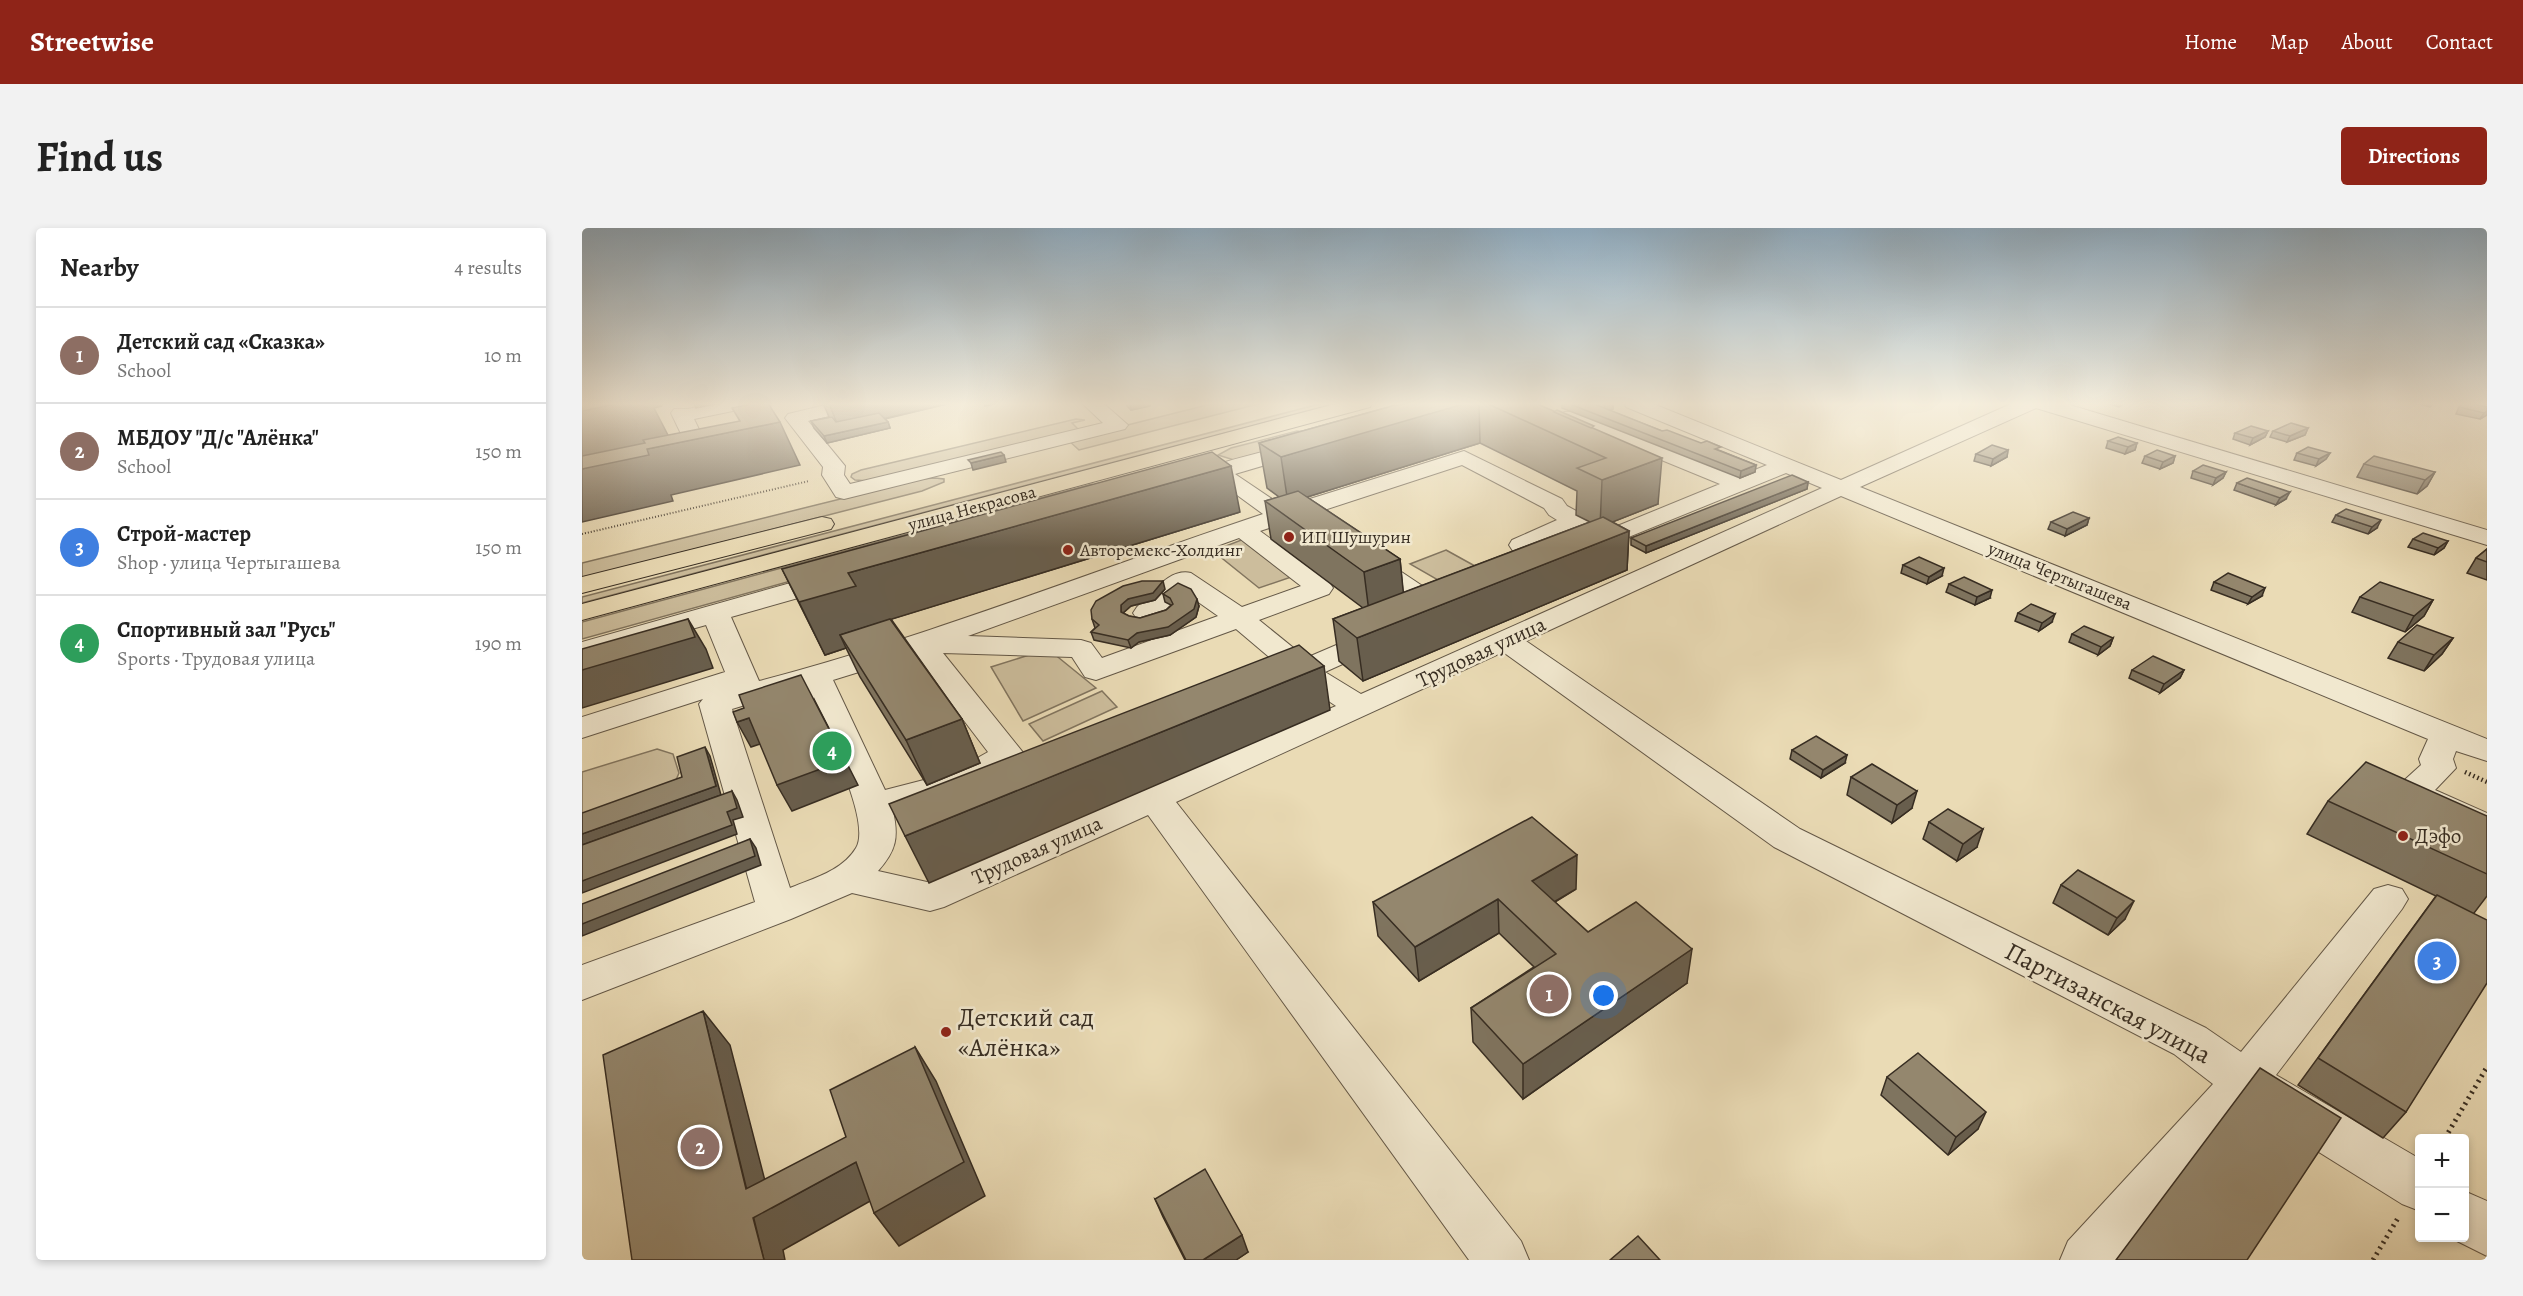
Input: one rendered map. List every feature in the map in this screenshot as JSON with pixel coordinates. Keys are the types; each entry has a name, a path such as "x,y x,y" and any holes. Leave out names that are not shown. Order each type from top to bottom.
{"main road":[{"name":"улица Некрасова","path":"892,507 1129,451"},
{"name":"улица Некрасова","path":"582,612 1155,451"},
{"path":"582,585 846,518"}],"street":[{"path":"582,468 659,451"},
{"path":"823,451 834,466 833,475 844,492 1011,451"},
{"path":"1165,486 1290,451"},
{"path":"1658,451 1740,484"},
{"name":"улица Чертыгашева","path":"1752,451 2487,751"},
{"name":"Трудовая улица","path":"849,879 930,897 1507,641 1664,567 1926,451"},
{"path":"2198,451 2487,538"},
{"path":"582,728 746,685 816,677 921,644 1242,529 1464,457 1554,504 1557,510 1609,538 1786,465"},
{"path":"1217,471 1452,606 1248,693"},
{"path":"1495,589 1539,571 1521,545 1576,520"},
{"path":"921,644 1082,649 1096,671 1320,588 1242,529"},
{"path":"582,651 862,572"},
{"path":"1147,614 1182,579 1241,619 1304,671 1359,707"},
{"path":"715,613 746,685"},
{"name":"Партизанская улица","path":"1507,641 1787,838 2190,1041 2245,1081 2415,1184"},
{"path":"874,805 963,781 1008,755 921,644"},
{"path":"582,983 777,909 849,879 874,852 879,831 874,805 816,677"},
{"path":"746,685 715,704 777,909"},
{"path":"2447,734 2436,759 2439,768 2411,793 2487,827"},
{"path":"963,781 982,799 994,795"},
{"path":"2424,782 2487,811"},
{"path":"1154,798 1502,1260"},
{"path":"2087,1260 2245,1081 2388,899"},
{"path":"2469,1219 2487,1230"}],"path":[{"path":"2447,1134 2487,1067"},
{"path":"2373,1260 2417,1188"}],"shaded area":[{"path":"940,451 992,451 869,481 855,480 851,477 852,474"},
{"path":"1139,451 1155,451 582,603 582,597"},
{"path":"1225,451 1265,451 1234,460 1218,455"},
{"path":"921,479 944,479 944,482 922,491 582,578 582,563"},
{"path":"1092,484 1104,494 582,639 582,622"},
{"path":"1249,537 1300,574 1259,588 1213,551"},
{"path":"1446,550 1493,576 1457,591 1410,564"},
{"path":"1048,649 1096,688 1023,721 991,667"},
{"path":"1102,691 1117,707 1043,741 1029,724"},
{"path":"657,749 673,754 679,773 676,780 582,819 582,772"}],"building":[{"path":"605,451 648,451 649,455 582,469 582,456"},
{"path":"1272,451 1301,451 1281,457"},
{"path":"1591,451 1646,451 1662,458 1602,480 1577,468 1606,458"},
{"path":"1690,451 1721,451 1756,465 1741,471"},
{"path":"1981,451 2006,451 1993,459 1976,454"},
{"path":"2160,451 2175,456 2163,462 2145,456"},
{"path":"2323,451 2330,453 2319,459 2297,453"},
{"path":"1001,452 1004,455 971,463 968,460"},
{"path":"1212,452 1231,466 848,573 856,586 799,602 782,569"},
{"path":"2374,456 2435,472 2425,480 2364,464"},
{"path":"2203,465 2226,472 2216,478 2193,471"},
{"path":"1792,475 1808,482 1646,546 1631,538"},
{"path":"2247,478 2290,492 2280,498 2237,483"},
{"path":"1298,491 1400,559 1364,572 1265,501"},
{"path":"2346,509 2381,520 2372,527 2336,515"},
{"path":"2073,512 2089,518 2067,529 2051,522"},
{"path":"1603,517 1629,531 1357,638 1333,619"},
{"path":"2423,533 2448,541 2438,548 2413,539"},
{"path":"2487,549 2487,562 2476,558"},
{"path":"1919,557 1944,568 1929,577 1903,565"},
{"path":"2228,573 2265,588 2252,597 2214,582"},
{"path":"1964,577 1992,590 1977,597 1949,584"},
{"path":"1142,581 1163,581 1153,593 1128,599 1121,605 1121,612 1140,618 1166,610 1173,604 1170,598 1163,594 1178,583 1191,589 1197,599 1194,609 1168,627 1137,633 1128,640 1091,632 1099,625 1092,619 1091,610 1096,601 1123,586"},
{"path":"2380,582 2433,600 2414,616 2360,597"},
{"path":"2031,604 2055,614 2042,623 2018,613"},
{"path":"688,619 695,637 582,670 582,649"},
{"path":"890,619 962,719 906,740 840,635"},
{"path":"2417,625 2453,638 2434,655 2398,642"},
{"path":"2084,626 2113,638 2101,647 2072,634"},
{"path":"1299,645 1324,666 905,836 889,804"},
{"path":"2153,656 2184,670 2164,684 2132,670"},
{"path":"801,675 845,760 777,785 749,718 737,722 733,712 744,708 739,695"},
{"path":"1816,736 1847,755 1823,770 1792,750"},
{"path":"705,747 716,786 582,834 582,813 682,777 677,757"},
{"path":"2366,762 2487,816 2487,874 2328,801"},
{"path":"1872,764 1917,791 1897,805 1851,777"},
{"path":"732,791 737,808 727,812 732,825 582,881 582,845"},
{"path":"1948,809 1983,829 1963,844 1929,822"},
{"path":"1532,817 1577,855 1532,881 1588,932 1636,902 1692,949 1523,1064 1471,1008 1556,954 1498,899 1415,947 1373,902"},
{"path":"750,839 755,856 582,924 582,904"},
{"path":"2078,870 2134,901 2117,918 2061,885"},
{"path":"2437,895 2487,920 2487,983 2406,1112 2318,1058"},
{"path":"703,1011 746,1189 846,1137 830,1090 915,1047 964,1162 874,1213 856,1162 753,1218 764,1260 632,1260 603,1055"},
{"path":"1918,1053 1986,1112 1956,1137 1887,1077"},
{"path":"2260,1068 2341,1118 2247,1260 2116,1260"},
{"path":"1205,1169 1242,1235 1203,1260 1186,1260 1155,1199"},
{"path":"1638,1236 1660,1260 1610,1260"}],"place":[{"name":"ИП Шушурин","path":"1289,537"},
{"name":"Авторемекс-Холдинг","path":"1068,550"},
{"name":"Спортивный зал \"Русь\"","path":"832,751"},
{"name":"Дэфо","path":"2403,836"},
{"name":"Строй-мастер","path":"2437,961"},
{"name":"Детский сад «Сказка»","path":"1549,994"},
{"name":"Детский сад «Алёнка»","path":"946,1032"},
{"name":"МБДОУ \"Д/с \"Алёнка\"","path":"700,1147"}]}
